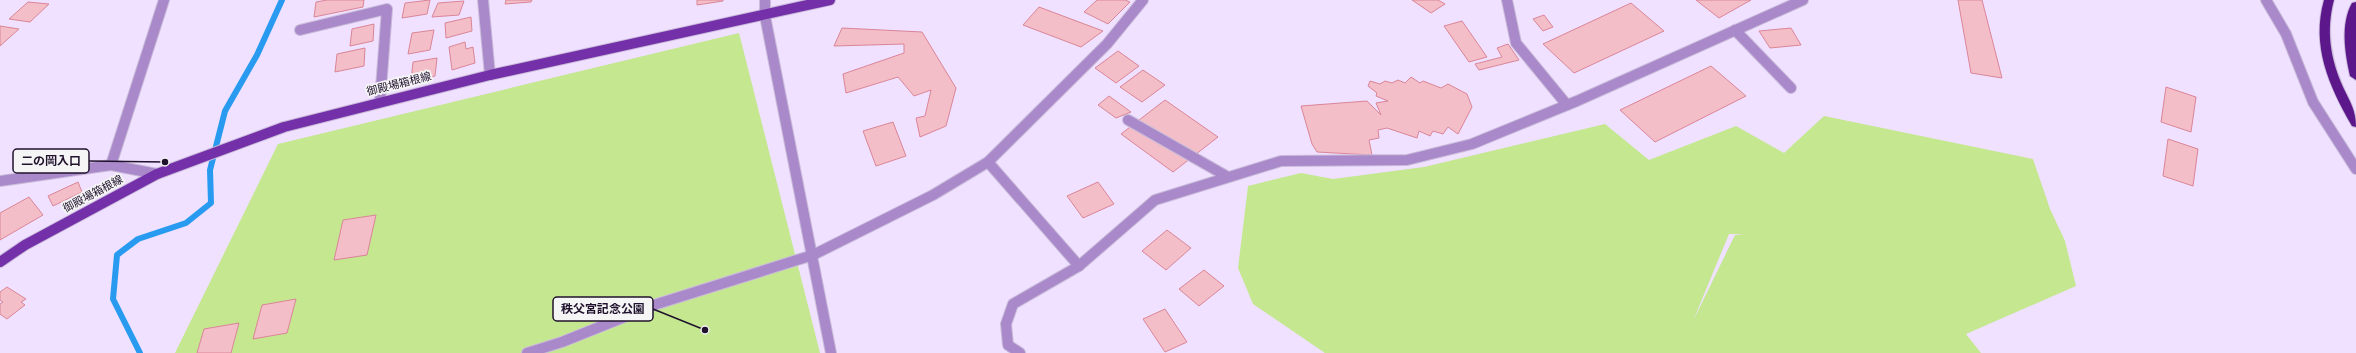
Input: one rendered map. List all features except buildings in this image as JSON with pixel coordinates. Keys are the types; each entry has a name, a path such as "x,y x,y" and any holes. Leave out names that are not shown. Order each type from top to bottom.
{"highway":[{"path":"2329,0 2324,21 2328,60 2342,98 2356,123"},
{"path":"2356,6 2350,29 2350,45 2356,76"}],"main road":[{"name":"御殿場箱根線","path":"0,262 39,237 156,174 284,127 380,101 490,74 765,16 830,0"}],"street":[{"path":"111,165 164,0"},
{"path":"483,0 490,74"},
{"path":"765,0 765,16 831,353"},
{"path":"527,353 562,342 658,304 813,255 933,195 988,162 1106,44 1143,0"},
{"path":"1507,0 1516,43 1566,105"},
{"path":"1020,353 1008,345 1006,324 1013,304 1079,266 1155,200 1281,161 1407,160 1472,144 1566,105 1803,0"},
{"path":"2266,0 2286,34 2313,102 2356,169"},
{"path":"300,30 387,9 380,101"},
{"path":"1735,30 1791,88"},
{"path":"1128,120 1228,177"},
{"path":"988,162 1079,266"},
{"path":"0,181 111,165 156,174"}],"green space":[{"path":"739,33 820,353 175,353 278,144"},
{"path":"1824,116 2033,159 2050,209 2065,241 2076,286 1966,334 1981,353 1325,353 1253,304 1238,268 1248,186 1301,173 1333,179 1424,167 1605,124 1649,160 1736,126 1784,153","holes":["1729,234 1744,234 1735,235 1693,321"]}],"waterway":[{"path":"140,353 113,299 117,255 138,239 186,223 211,203 210,170 225,111 257,55 282,0"}],"place":[{"name":"二の岡入口","path":"165,162"},
{"name":"秩父宮記念公園","path":"705,330"}]}
